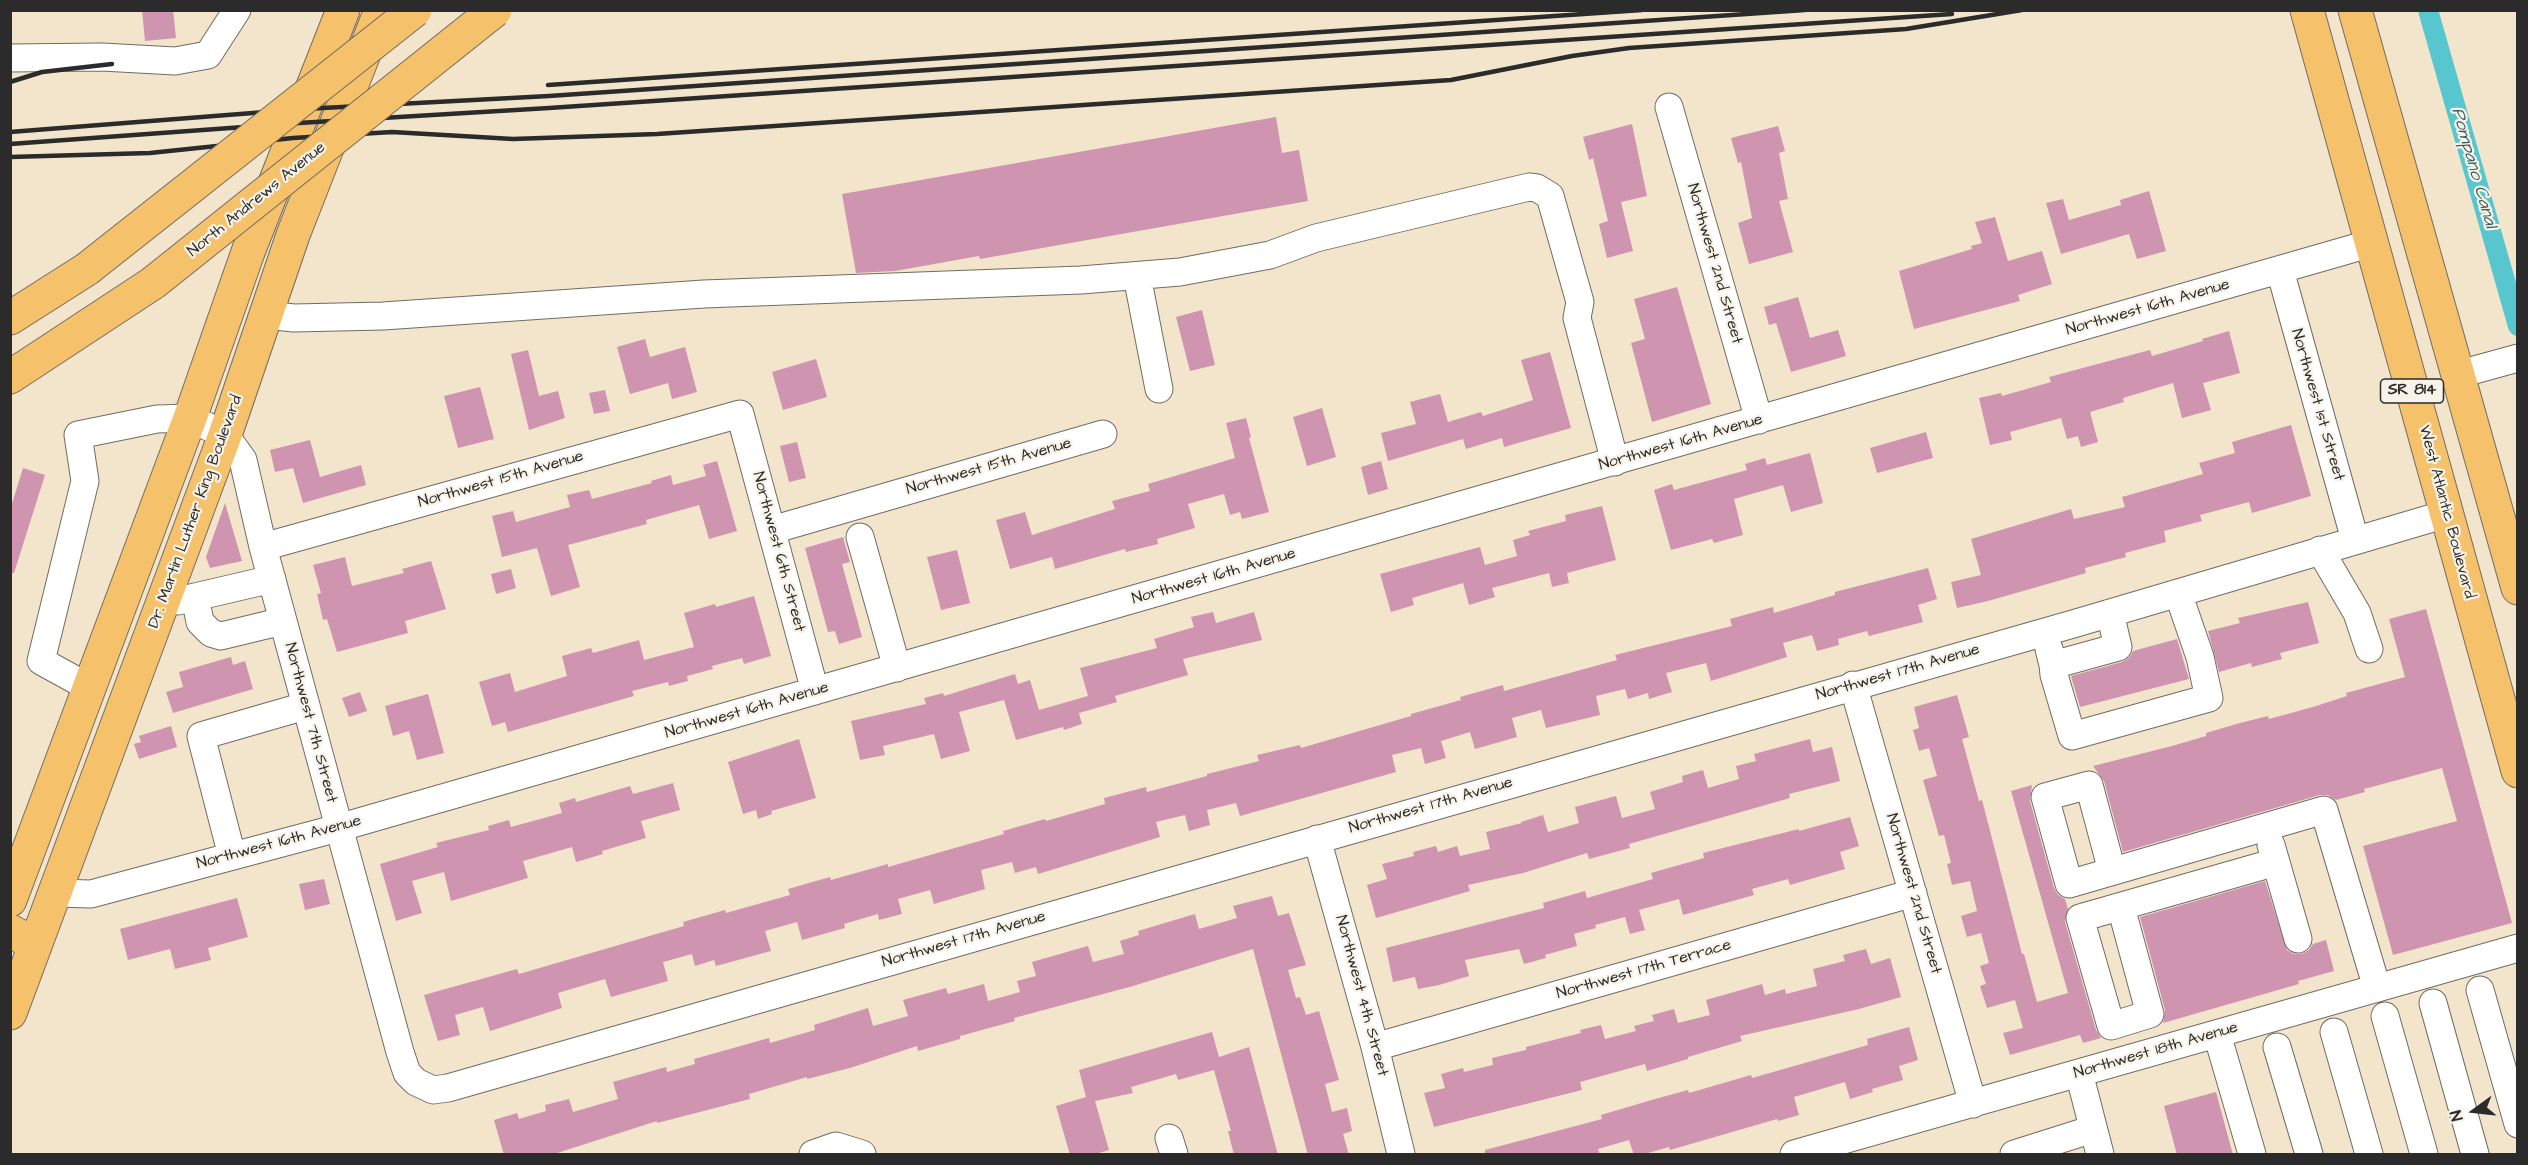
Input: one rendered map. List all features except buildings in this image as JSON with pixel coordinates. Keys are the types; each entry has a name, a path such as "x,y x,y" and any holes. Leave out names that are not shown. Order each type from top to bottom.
{"main road":[{"path":"10,900 190,418 248,252 343,10"},
{"name":"Dr. Martin Luther King Boulevard","path":"10,1013 21,953 54,893 225,435 293,235 381,10"},
{"path":"10,318 87,269 415,10"},
{"name":"North Andrews Avenue","path":"10,377 153,283 495,10"},
{"name":"West Atlantic Boulevard","path":"2307,10 2446,514 2511,730 2517,771"},
{"name":"SR 814","path":"2355,10 2517,588"},
{"path":"2372,243 2404,262 2432,291"},
{"path":"29,852 39,880 54,893"}],"street":[{"path":"10,58 102,57 175,61 208,55 237,10"},
{"name":"Northwest 2nd Street","path":"1669,107 1760,420"},
{"path":"266,315 294,318 383,316 704,294 853,290 1180,272 1249,260 1316,238 1528,187 1537,188 1550,196 1580,302 1577,318 1615,462"},
{"name":"Northwest 16th Avenue","path":"54,893 91,894 338,828 2372,243"},
{"name":"Northwest 1st Street","path":"2280,270 2355,540"},
{"path":"1137,276 1159,389"},
{"path":"2456,375 2509,361"},
{"name":"Northwest 6th Street","path":"740,414 815,691"},
{"name":"Northwest 15th Avenue","path":"263,547 740,414"},
{"path":"90,688 41,661 85,481 78,435 157,419 190,418"},
{"name":"Northwest 7th Street","path":"190,418 225,435 243,460 263,547 305,706 403,1062 407,1073 416,1082"},
{"name":"Northwest 15th Avenue","path":"772,530 1103,434"},
{"name":"Northwest 17th Avenue","path":"416,1082 433,1090 448,1088 2044,632 2446,514"},
{"path":"860,537 897,668"},
{"path":"2320,550 2356,613 2369,649"},
{"path":"162,604 272,579"},
{"path":"2044,632 2072,736 2209,698 2200,657 2178,593"},
{"path":"195,597 201,622 211,633 221,636 283,621"},
{"path":"2053,665 2118,647 2110,613"},
{"name":"Northwest 2nd Street","path":"1853,685 1973,1104"},
{"path":"232,856 201,736 305,706"},
{"path":"2112,871 2089,785 2044,797 2111,1026 2150,1014 2121,907"},
{"path":"2069,884 2324,810 2378,988"},
{"path":"2266,827 2298,939"},
{"name":"Northwest 4th Street","path":"1317,839 1376,1047 1401,1155"},
{"path":"2080,918 2276,862"},
{"name":"Northwest 17th Terrace","path":"1376,1047 1913,893"},
{"name":"Northwest 18th Avenue","path":"1794,1155 2517,948"},
{"path":"2480,990 2517,1124"},
{"path":"2433,1003 2475,1155"},
{"path":"2385,1016 2424,1155"},
{"path":"2334,1032 2369,1155"},
{"path":"2217,1034 2252,1155"},
{"path":"2277,1047 2309,1155"},
{"path":"2079,1073 2100,1155"},
{"path":"2014,1155 2094,1129"},
{"path":"813,1155 836,1146 862,1155"}],"waterway":[{"name":"Pompano Canal","path":"2428,10 2518,326"}],"railway":[{"path":"548,85 1642,10"},
{"path":"10,132 304,109 549,96 1805,10"},
{"path":"10,157 150,153 293,138 392,132 513,139 657,134 1451,80 1572,56 1629,48 1906,29 2022,10"},
{"path":"10,144 1952,14"},
{"path":"10,82 42,72 112,64"}]}
